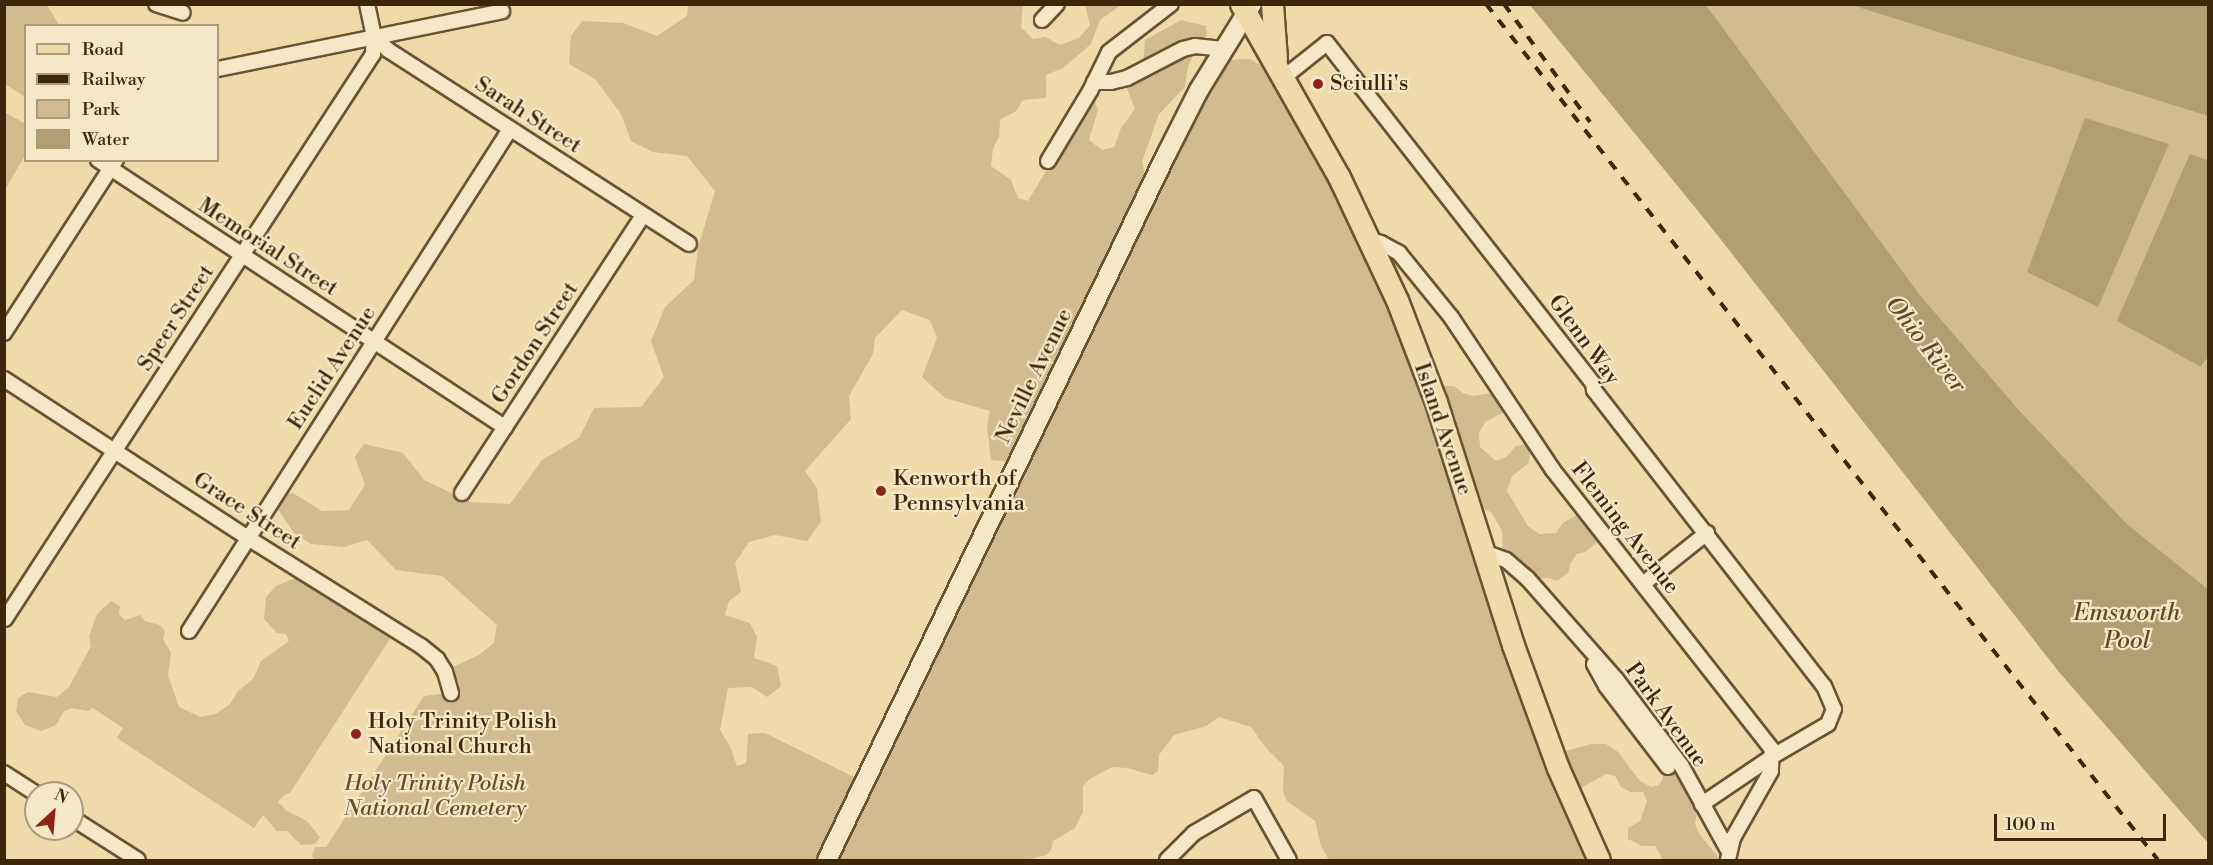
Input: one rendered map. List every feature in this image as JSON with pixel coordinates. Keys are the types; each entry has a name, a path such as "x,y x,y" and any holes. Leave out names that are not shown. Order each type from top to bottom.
{"main road":[{"path":"1272,4 1280,73"},
{"name":"Island Avenue","path":"1247,7 1280,73 1339,177 1371,240 1397,300 1436,402 1513,645 1558,768 1599,861"}],"street":[{"path":"156,4 183,14"},
{"path":"366,4 374,36"},
{"path":"1042,20 1057,4"},
{"path":"1048,161 1109,52 1172,4"},
{"name":"Neville Avenue","path":"827,861 1167,153 1199,90 1225,49 1247,7"},
{"path":"219,69 502,11"},
{"name":"Sarah Street","path":"374,36 388,50 689,244"},
{"name":"Speer Street","path":"5,619 372,54 374,36"},
{"name":"Glenn Way","path":"1280,73 1327,43 1809,664 1831,698 1834,709 1828,724 1773,756"},
{"path":"1094,82 1111,82 1127,78 1183,49 1195,46 1225,49"},
{"name":"Euclid Avenue","path":"189,631 510,129"},
{"path":"4,333 113,165"},
{"name":"Memorial Street","path":"113,165 242,255 505,427"},
{"name":"Gordon Street","path":"462,493 643,215"},
{"name":"Fleming Avenue","path":"1371,240 1398,253 1451,316 1553,470 1767,742 1773,756"},
{"name":"Grace Street","path":"4,379 248,538 421,646 437,659 445,672 450,693"},
{"path":"1643,584 1707,533"},
{"name":"Park Avenue","path":"1484,552 1506,560 1527,578 1616,679 1681,765 1728,855"},
{"name":"Park Avenue","path":"1581,641 1606,686 1668,767"},
{"path":"1702,804 1773,756"},
{"path":"1728,855 1738,828 1766,785 1772,771 1773,756"},
{"path":"4,773 24,786"},
{"path":"1167,861 1194,833 1254,798 1289,861"},
{"path":"84,826 138,861"}],"green space":[{"path":"4,5 47,5 58,24 24,24 24,96 5,84"},
{"name":"Holy Trinity Polish National Cemetery","path":"688,5 1023,5 1021,27 1033,39 1045,37 1060,45 1079,38 1090,25 1085,5 1121,5 1100,20 1091,44 1063,68 1046,75 1046,98 1023,100 1016,111 1000,120 999,137 993,148 991,166 1011,180 1018,198 1028,201 1092,95 1098,110 1089,140 1102,150 1114,147 1121,128 1135,109 1126,86 1143,66 1145,40 1181,20 1206,26 1207,36 1199,40 1188,67 1185,87 1159,114 1142,162 1148,186 1015,462 991,460 987,426 990,411 945,398 922,377 937,338 930,320 902,310 875,338 873,354 849,396 851,419 805,471 817,488 821,522 807,541 775,535 749,542 735,563 741,592 729,601 725,615 750,623 757,637 754,658 777,666 781,686 767,697 752,687 728,688 720,730 730,746 737,766 746,763 748,734 765,733 864,782 824,860 315,860 312,856 315,847 326,847 424,696 454,692 460,686 453,675 453,667 479,655 494,643 497,625 442,576 396,570 367,540 344,547 311,544 294,533 277,508 282,495 293,493 322,511 349,510 365,485 355,457 364,444 403,453 424,480 470,502 510,504 542,460 579,438 594,408 641,407 664,377 651,341 665,307 694,280 698,248 715,191 687,156 653,152 631,141 621,114 595,79 569,64 571,36 582,21 623,23 657,36 687,16"},
{"path":"1706,5 1851,5 2208,116 2208,160 2190,154 2202,367 2208,357 2208,589 2127,524 2018,409 1920,295"},
{"path":"1250,59 1275,74 1396,308 1595,860 1329,860 1321,846 1315,821 1287,801 1283,792 1284,766 1266,748 1251,727 1219,717 1206,726 1174,735 1159,755 1158,771 1152,775 1127,768 1112,767 1090,779 1083,786 1083,812 1075,828 1053,841 1051,850 1046,855 1027,860 828,860 1203,91 1225,60"},
{"path":"4,112 24,123 24,157 5,190"},
{"path":"1442,386 1454,386 1463,393 1473,396 1499,392 1510,409 1485,422 1479,433 1480,447 1496,461 1506,457 1516,446 1524,445 1530,451 1529,463 1512,476 1507,491 1528,526 1539,534 1556,533 1563,523 1580,513 1605,536 1585,552 1577,554 1570,564 1569,572 1557,581 1549,578 1531,579 1503,554 1502,531 1492,513 1471,501 1435,391"},
{"path":"305,574 395,631 290,793 284,795 278,802 287,811 307,821 320,837 315,844 301,845 287,831 277,831 263,815 254,828 117,738 123,728 93,708 88,711 72,708 64,711 56,725 41,731 25,725 16,711 18,698 28,692 57,697 69,687 91,646 89,637 97,614 111,601 120,606 119,614 125,620 140,615 145,621 159,625 165,631 163,639 171,653 168,675 179,707 200,717 216,714 230,704 238,691 253,679 261,661 289,641 286,634 277,633 264,619 266,597 276,586"},
{"path":"1591,744 1606,744 1618,752 1640,781 1651,787 1659,785 1663,779 1663,766 1674,758 1685,759 1694,766 1692,785 1698,805 1695,824 1700,835 1721,860 1663,860 1655,846 1642,846 1628,839 1628,828 1640,821 1647,801 1643,792 1631,792 1621,787 1615,776 1606,774 1572,793 1556,754"}],"water":[{"name":"Emsworth Pool","path":"1530,5 1706,5 1920,295 2018,409 2127,524 2208,589 2208,843 2059,672 1711,227"},
{"path":"1851,5 2208,5 2208,116"},
{"path":"2085,118 2169,144 2098,307 2027,272"},
{"path":"2190,154 2208,160 2208,357 2201,367 2117,321"}],"railway":[{"path":"1486,4 2158,860"},
{"path":"1504,4 1590,122"}],"place":[{"name":"Sciulli's","path":"1318,84"},
{"name":"Kenworth of Pennsylvania","path":"881,491"},
{"name":"Holy Trinity Polish National Church","path":"356,734"}],"water label":[{"name":"Ohio River","path":"1925,345"}]}
